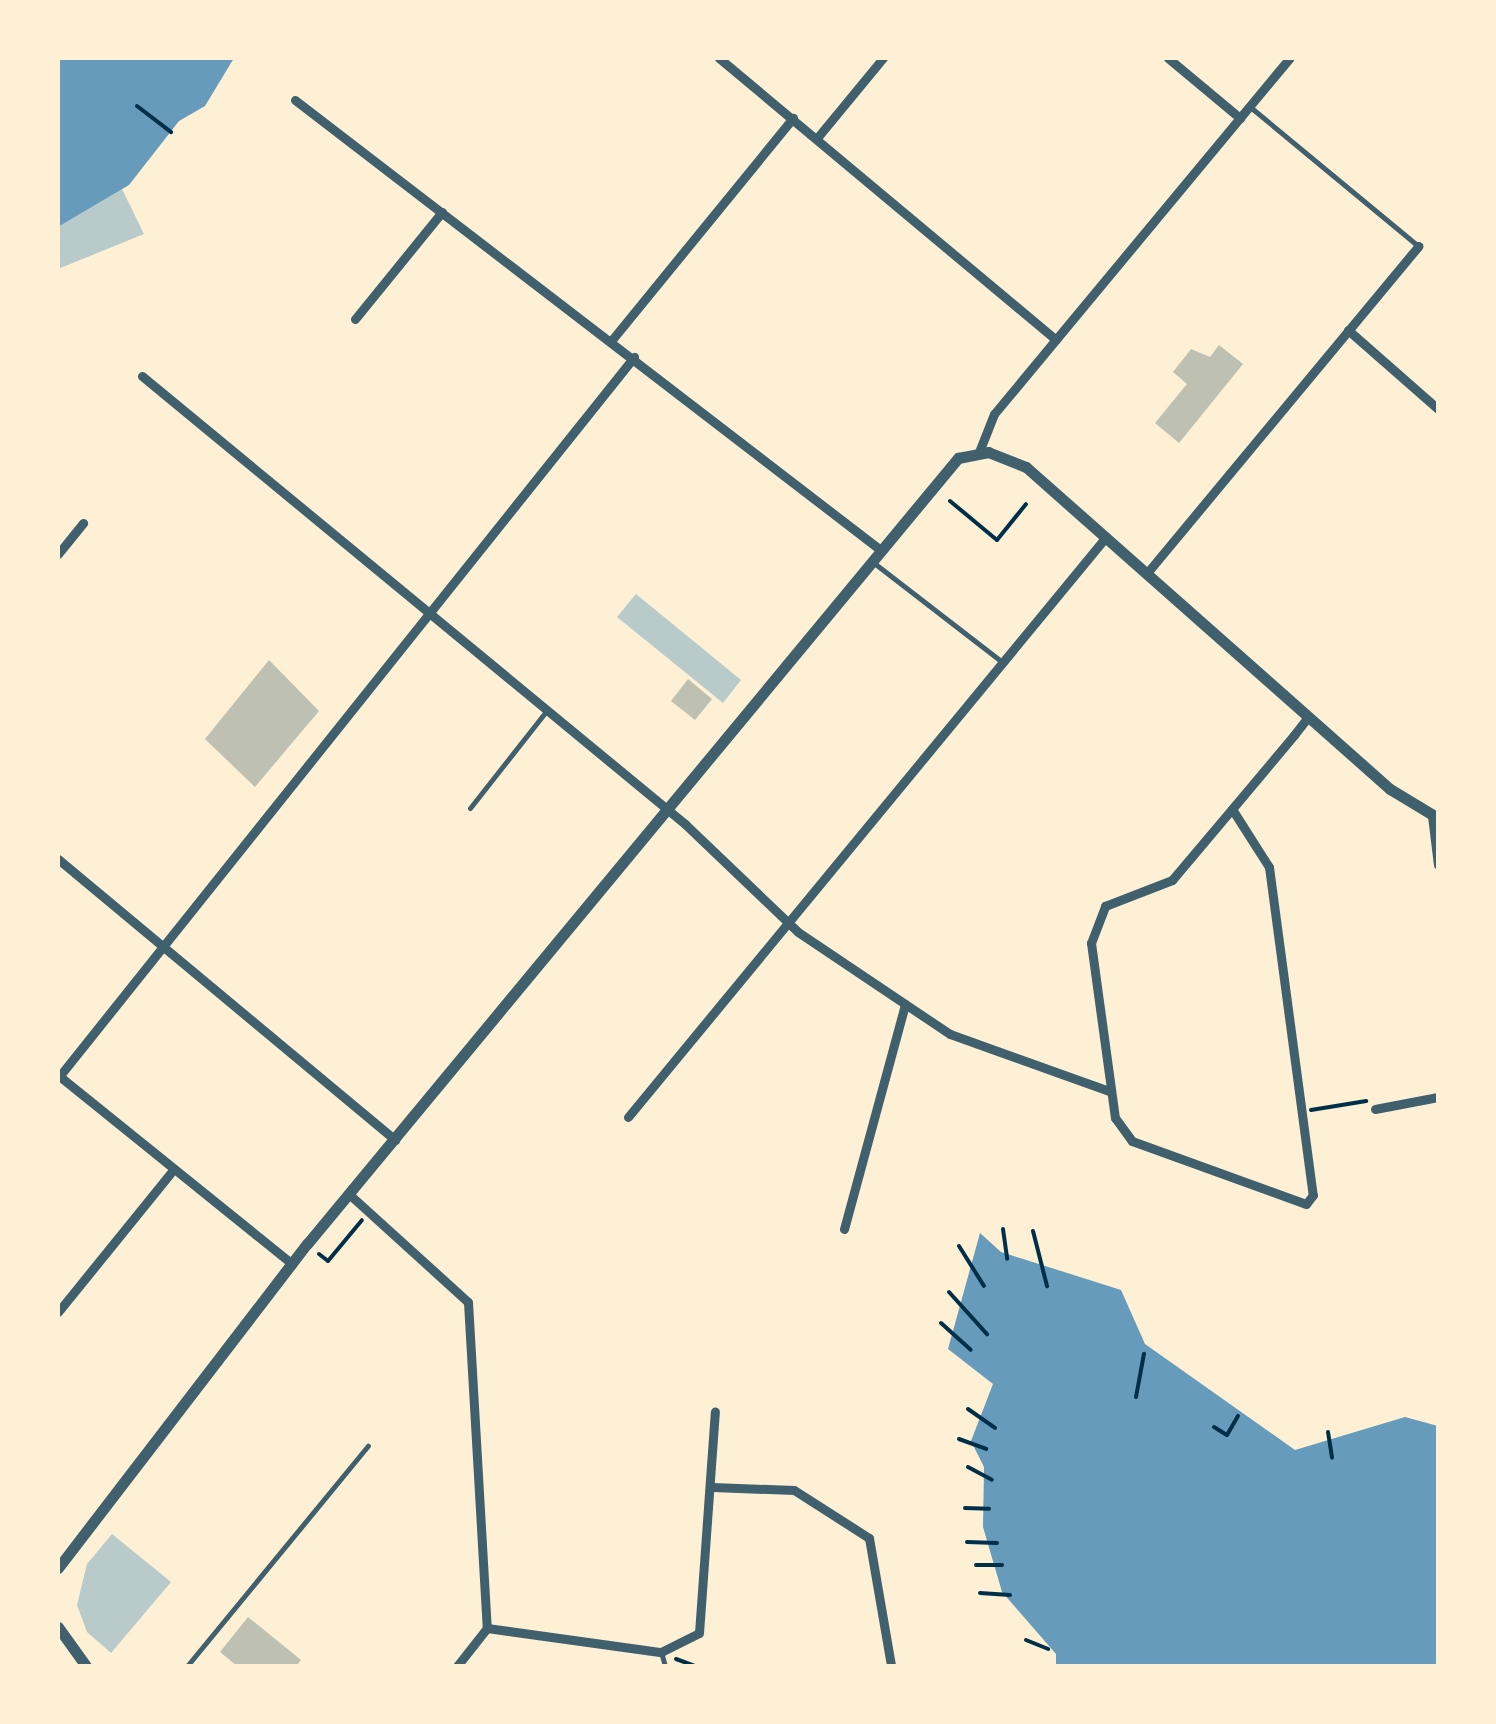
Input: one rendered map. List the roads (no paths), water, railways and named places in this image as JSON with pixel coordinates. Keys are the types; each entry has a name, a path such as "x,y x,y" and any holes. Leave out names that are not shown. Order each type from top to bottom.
{"street":[{"path":"719,58 1056,340"},
{"path":"817,138 883,58"},
{"path":"1168,58 1240,118"},
{"path":"58,1568 292,1264 942,472 979,452 994,414 1290,58"},
{"path":"295,100 634,358 874,554"},
{"path":"611,340 793,118"},
{"path":"355,319 442,212"},
{"path":"1147,574 1418,246"},
{"path":"1348,330 1438,409"},
{"path":"292,1264 58,1077 634,358"},
{"path":"142,376 668,809 788,921 950,1034 1110,1091"},
{"path":"979,452 1026,467 1308,717 1435,817 1438,866"},
{"path":"58,554 83,523"},
{"path":"628,1117 1106,537"},
{"path":"1232,808 1270,867 1313,1196 1293,1205 1132,1141 1110,1091 1091,943 1096,916 1172,880 1232,808 1308,717"},
{"path":"58,859 395,1140"},
{"path":"844,1228 905,1004"},
{"path":"1376,1108 1438,1097"},
{"path":"58,1312 174,1169"},
{"path":"350,1194 468,1302 487,1628 457,1666"},
{"path":"487,1628 661,1652 686,1643 707,1620 715,1412"},
{"path":"712,1487 794,1490 868,1538 891,1666"},
{"path":"58,1627 82,1663"}],"lane":[{"path":"1249,106 1418,246"},
{"path":"874,554 1002,662"},
{"path":"470,808 547,710"},
{"path":"186,1666 368,1446"},
{"path":"661,1652 664,1666"}],"water":[{"path":"58,58 234,58 205,106 179,121 129,185 58,227"},
{"path":"980,1233 1001,1252 1121,1290 1145,1344 1295,1450 1405,1417 1438,1426 1438,1666 1056,1666 1056,1654 1002,1592 983,1527 984,1467 971,1441 993,1384 948,1349"}]}
